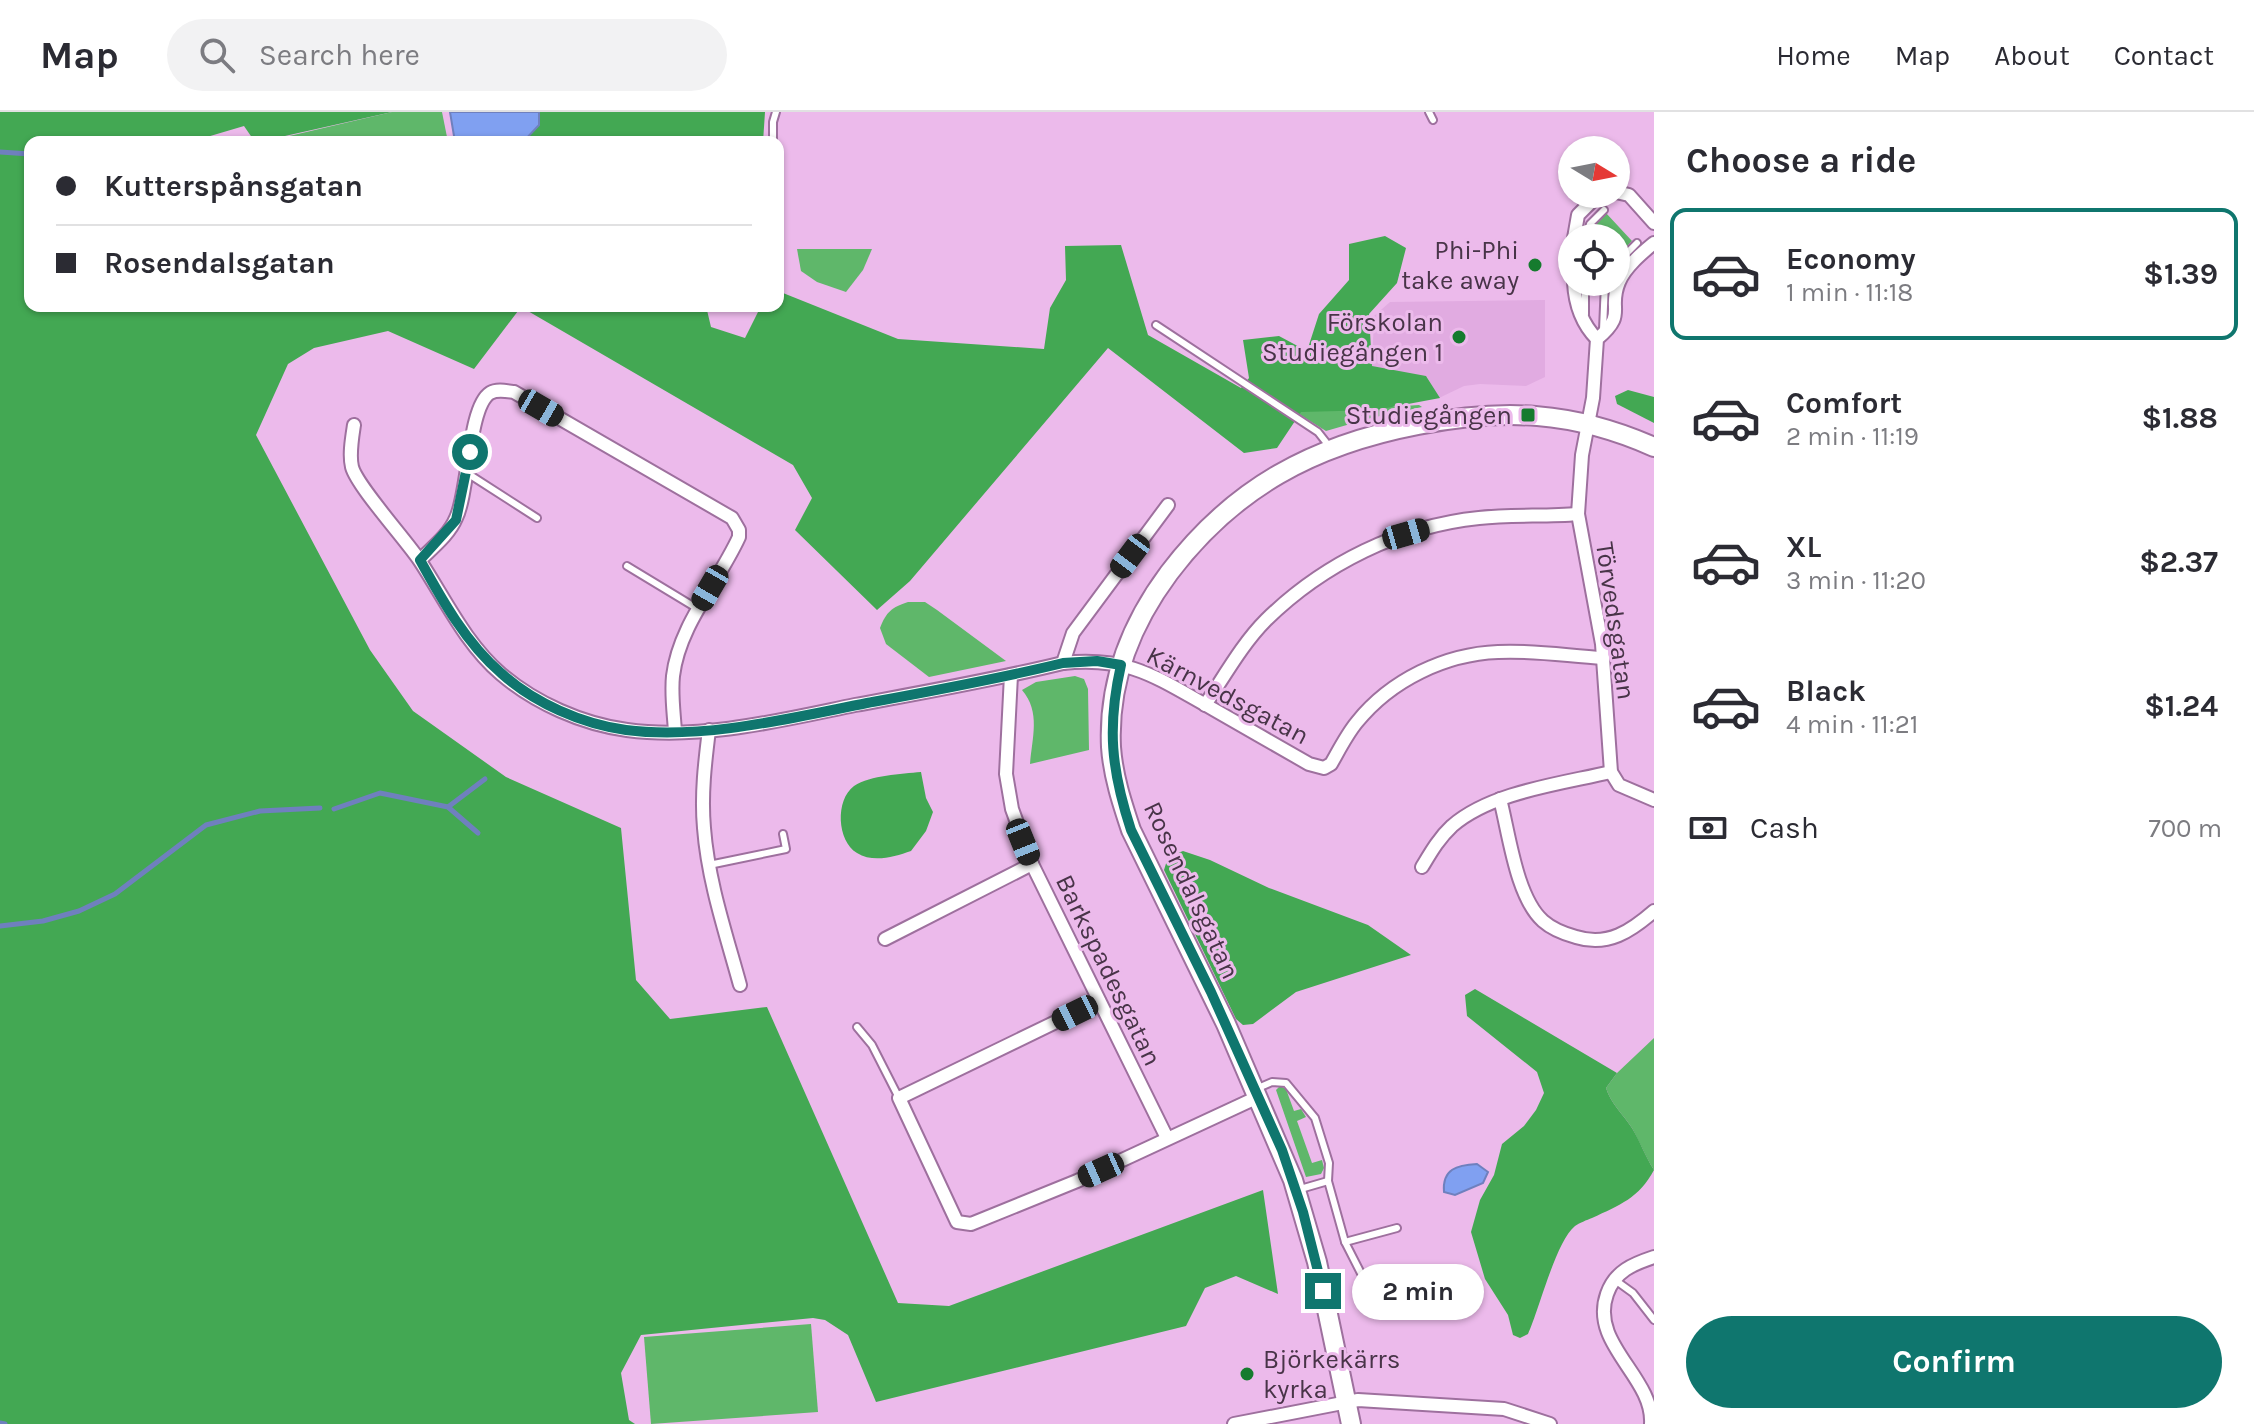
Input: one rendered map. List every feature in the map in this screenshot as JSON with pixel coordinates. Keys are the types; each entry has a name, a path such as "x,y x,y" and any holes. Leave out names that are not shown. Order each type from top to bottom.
{"street":[{"path":"1630,196 1654,223"},
{"path":"1587,423 1600,336 1612,327 1622,274 1646,245"},
{"path":"1578,296 1584,321 1600,336"},
{"path":"420,560 456,520 481,405 490,393 504,390 514,392 732,518 739,530 734,547 698,609 676,662 672,692 675,732"},
{"name":"Rosendalsgatan","path":"1351,1424 1317,1262 1297,1190 1211,992 1131,830 1122,801 1111,739 1113,704 1121,665 1142,613 1199,537 1259,485 1331,448 1383,431 1475,415 1541,415 1587,423 1654,447"},
{"name":"Törvedsgatan","path":"1587,423 1578,514 1603,658 1611,772"},
{"name":"Kärnvedsgatan","path":"354,425 352,469 420,560 451,613 480,653 527,693 576,717 623,730 709,730 793,717 1063,663 1097,661 1121,665 1166,681 1316,768 1324,768 1331,764 1354,725 1370,707 1413,676 1435,666 1477,654 1499,652 1603,658"},
{"path":"1063,663 1073,633 1168,505"},
{"path":"1205,705 1266,620 1298,592 1340,563 1385,541 1453,522 1481,517 1578,514"},
{"name":"Barkspadesgatan","path":"1011,675 1006,774 1012,809 1032,864 1167,1138"},
{"path":"709,730 703,805 709,865 740,985"},
{"path":"1422,867 1449,829 1481,807 1500,799 1611,772 1619,785 1654,800"},
{"path":"1500,799 1523,887 1537,914 1545,922 1581,939 1607,939 1630,931 1654,911"},
{"path":"885,939 1032,864"},
{"path":"1099,1001 899,1098 952,1218 963,1224 971,1224 1077,1181 1256,1094"},
{"path":"1651,1424 1654,1411 1650,1395 1604,1318 1605,1299 1614,1280 1626,1268 1654,1257"},
{"path":"1234,1424 1345,1401 1504,1409 1550,1424"}],"lane":[{"path":"773,136 776,112"},
{"path":"1429,112 1433,120"},
{"path":"1590,224 1604,210"},
{"path":"1584,321 1585,296"},
{"path":"1600,336 1604,296"},
{"path":"1156,325 1318,432 1331,448"},
{"path":"467,473 537,518"},
{"path":"627,566 698,609"},
{"path":"709,865 786,849 783,834"},
{"path":"857,1027 872,1045 899,1098"},
{"path":"1256,1094 1280,1081 1292,1089 1315,1118 1329,1163 1328,1181 1345,1242 1370,1291"},
{"path":"1297,1190 1328,1181"},
{"path":"1345,1242 1397,1228"},
{"path":"1614,1280 1633,1293 1654,1320"}],"shaded area":[{"name":"Förskolan Studiegången 1","path":"1545,300 1545,377 1526,386 1464,386 1439,398 1427,377 1372,367 1374,316 1390,302"}],"green space":[{"path":"0,112 392,112 285,136 251,136 244,126 210,136 24,136 24,312 517,312 474,369 388,331 314,348 288,364 256,435 370,650 413,711 506,777 621,828 636,980 670,1019 767,1007 898,1303 949,1306 1263,1190 1278,1294 1236,1276 1205,1288 1186,1326 876,1402 848,1335 825,1320 813,1318 641,1335 621,1373 629,1420 635,1424 0,1424"},
{"path":"392,112 442,112 447,136 289,136"},
{"path":"539,112 765,112 763,136 529,136 539,125"},
{"path":"1606,213 1616,224 1596,224"},
{"path":"1385,236 1406,248 1397,283 1369,314 1372,366 1426,376 1440,398 1376,410 1301,412 1277,448 1244,453 1108,348 910,581 877,610 795,530 812,498 793,465 530,312 707,312 711,327 745,338 758,312 784,312 784,293 898,339 1044,349 1050,308 1066,280 1065,246 1121,245 1148,335 1241,388 1249,378 1243,340 1279,336 1307,351 1319,314 1349,280 1349,244"},
{"path":"797,249 872,249 863,270 846,292 817,282 801,271"},
{"path":"1628,390 1654,397 1654,423 1617,404 1615,396"},
{"path":"1267,394 1374,408 1422,407 1326,431"},
{"path":"908,602 925,602 1006,661 929,677 886,644 880,628 890,611"},
{"path":"1075,676 1084,679 1088,689 1089,750 1030,764 1033,716 1032,707 1022,690 1036,682"},
{"path":"921,772 926,798 933,812 926,831 911,851 877,858 863,856 850,847 841,820 841,810 848,792 869,779"},
{"path":"1183,851 1210,860 1269,888 1368,925 1411,955 1296,992 1253,1024 1243,1025 1236,1019 1164,870 1168,857"},
{"path":"1475,989 1617,1073 1606,1088 1608,1094 1632,1128 1654,1170 1628,1200 1577,1225 1568,1234 1555,1260 1528,1334 1520,1338 1513,1335 1508,1315 1485,1279 1471,1232 1480,1200 1494,1175 1502,1144 1524,1126 1544,1093 1537,1072 1467,1016 1465,995"},
{"path":"1654,1038 1654,1170 1606,1088 1617,1073"},
{"path":"1280,1086 1286,1089 1294,1111 1301,1109 1306,1117 1297,1121 1312,1163 1322,1160 1324,1168 1321,1174 1306,1177 1276,1090"},
{"path":"811,1324 818,1412 651,1424 644,1337"}],"water":[{"path":"450,112 539,112 539,125 529,136 454,136"},
{"path":"1477,1164 1488,1172 1483,1183 1455,1195 1444,1192 1448,1173"}],"waterway":[{"path":"0,152 24,154"},
{"path":"448,807 485,779"},
{"path":"334,809 380,793 448,807 478,833"},
{"path":"0,926 43,921 79,911 115,894 206,825 260,811 320,808"},
{"path":"0,1423 5,1424"}],"place":[{"name":"Phi-Phi take away","path":"1535,265"},
{"name":"Förskolan Studiegången 1","path":"1459,337"},
{"name":"Studiegången","path":"1528,415"},
{"name":"Björkekärrs kyrka","path":"1247,1374"}],"route":[{"path":"470,452 456,520 420,560 451,613 480,653 527,693 576,717 623,730 709,730 793,717 1063,663 1097,661 1121,665 1112,714 1111,749 1131,830 1211,992 1282,1150 1303,1212 1323,1291"}]}
